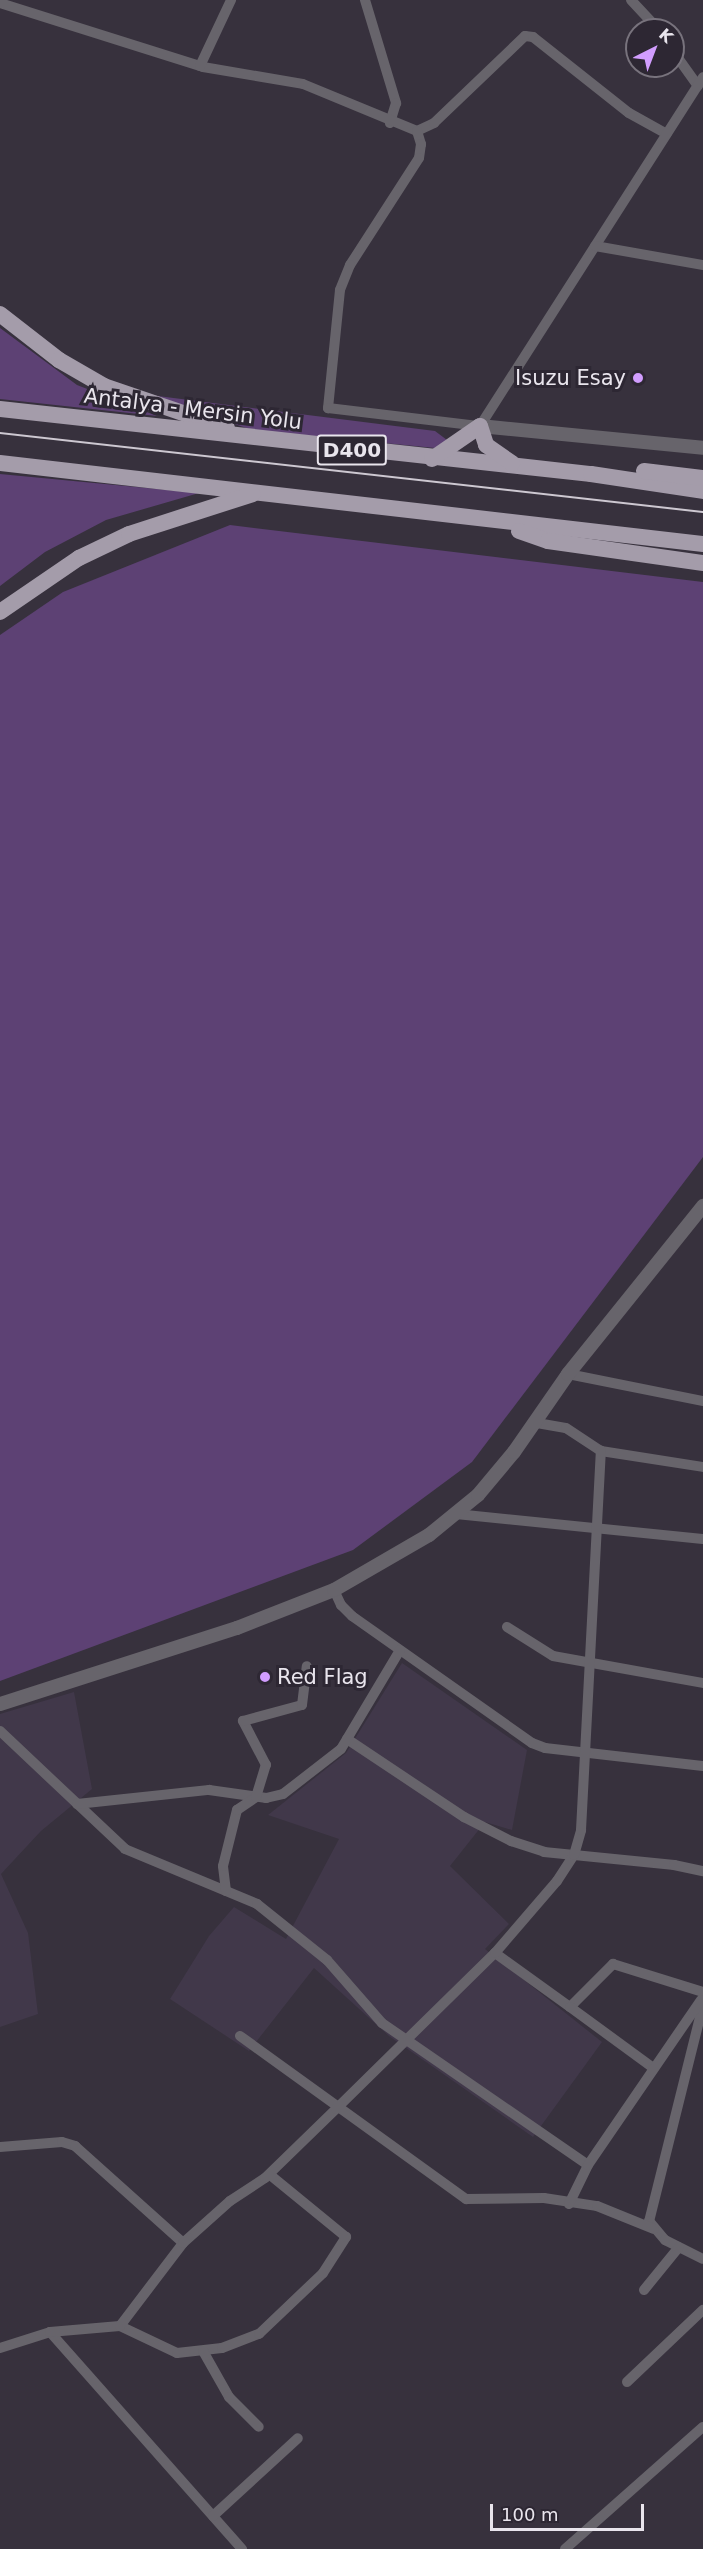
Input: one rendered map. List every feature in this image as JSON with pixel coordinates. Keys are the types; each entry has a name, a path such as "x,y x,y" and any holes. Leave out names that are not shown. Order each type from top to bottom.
{"highway":[{"path":"0,314 59,360 104,386 268,440"},
{"name":"Antalya - Mersin Yolu","path":"0,409 432,459 591,474 703,490"},
{"path":"432,459 480,426 486,445 519,466"},
{"name":"D400","path":"0,463 703,544"},
{"path":"591,474 636,470 703,478"},
{"path":"0,612 79,558 129,534 261,492"},
{"path":"490,521 548,541 703,563"}],"street":[{"path":"200,66 231,0"},
{"path":"365,0 396,103 390,123"},
{"path":"631,0 648,18"},
{"path":"0,3 200,66 303,84 390,123 417,131 434,123 525,36 533,37 629,113 667,135"},
{"path":"480,426 700,82 685,65"},
{"path":"417,131 421,144 419,158 350,265 340,290 328,408 703,448"},
{"path":"595,246 703,265"},
{"path":"0,1704 237,1628 334,1590 401,1553 456,1514 478,1495 537,1423 568,1374 703,1206"},
{"path":"568,1374 703,1401"},
{"path":"537,1423 566,1428 601,1451 703,1467"},
{"path":"120,2326 183,2243 230,2201 269,2174 495,1953 525,1922 574,1856 581,1830 595,1528 601,1451"},
{"path":"456,1514 703,1539"},
{"path":"334,1590 341,1605 352,1616 532,1743 545,1748 703,1766"},
{"path":"507,1627 553,1656 703,1683"},
{"path":"77,1803 209,1790 256,1797 283,1794 341,1749 400,1650"},
{"path":"226,1891 223,1866 237,1810 256,1797 266,1765 243,1721 302,1705 307,1666"},
{"path":"0,1731 125,1849 257,1904 327,1960 382,2023 588,2165"},
{"path":"347,1739 465,1817 511,1842 574,1856 703,1871"},
{"path":"495,1953 652,2067"},
{"path":"570,2007 614,1964 703,1992"},
{"path":"569,2205 588,2165 652,2067 703,1998"},
{"path":"654,2229 649,2221 662,2156 703,2005"},
{"path":"240,2036 336,2109 466,2199 544,2198 569,2205 613,2211 654,2229 679,2247 703,2259"},
{"path":"0,2147 62,2142 75,2146 183,2243"},
{"path":"0,2348 50,2332 120,2326 170,2351 203,2351 258,2334 323,2273 346,2237 269,2174"},
{"path":"644,2290 679,2247"},
{"path":"627,2382 703,2310"},
{"path":"50,2332 242,2549"},
{"path":"203,2351 229,2397 259,2427"},
{"path":"565,2549 703,2427"},
{"path":"213,2516 298,2438"}],"shaded area":[{"path":"0,328 77,385 157,416 0,399"},
{"path":"150,395 435,431 447,440 435,448 252,430"},
{"path":"0,474 199,493 106,520 45,552 0,586"},
{"path":"230,525 703,582 703,1157 472,1462 353,1550 0,1681 0,635 63,592"},
{"path":"402,1663 527,1750 512,1830 485,1822 450,1866 509,1924 485,1949 602,2042 533,2137 389,2036 314,1968 249,2051 170,1999 209,1936 234,1907 286,1939 339,1839 268,1815 346,1753"},
{"path":"74,1692 92,1789 41,1831 1,1874 28,1933 38,2014 0,2027 0,1714"}],"tram line":[{"path":"0,433 703,512"}],"place":[{"name":"Isuzu Esay","path":"638,378"},
{"name":"Red Flag","path":"265,1677"}]}
